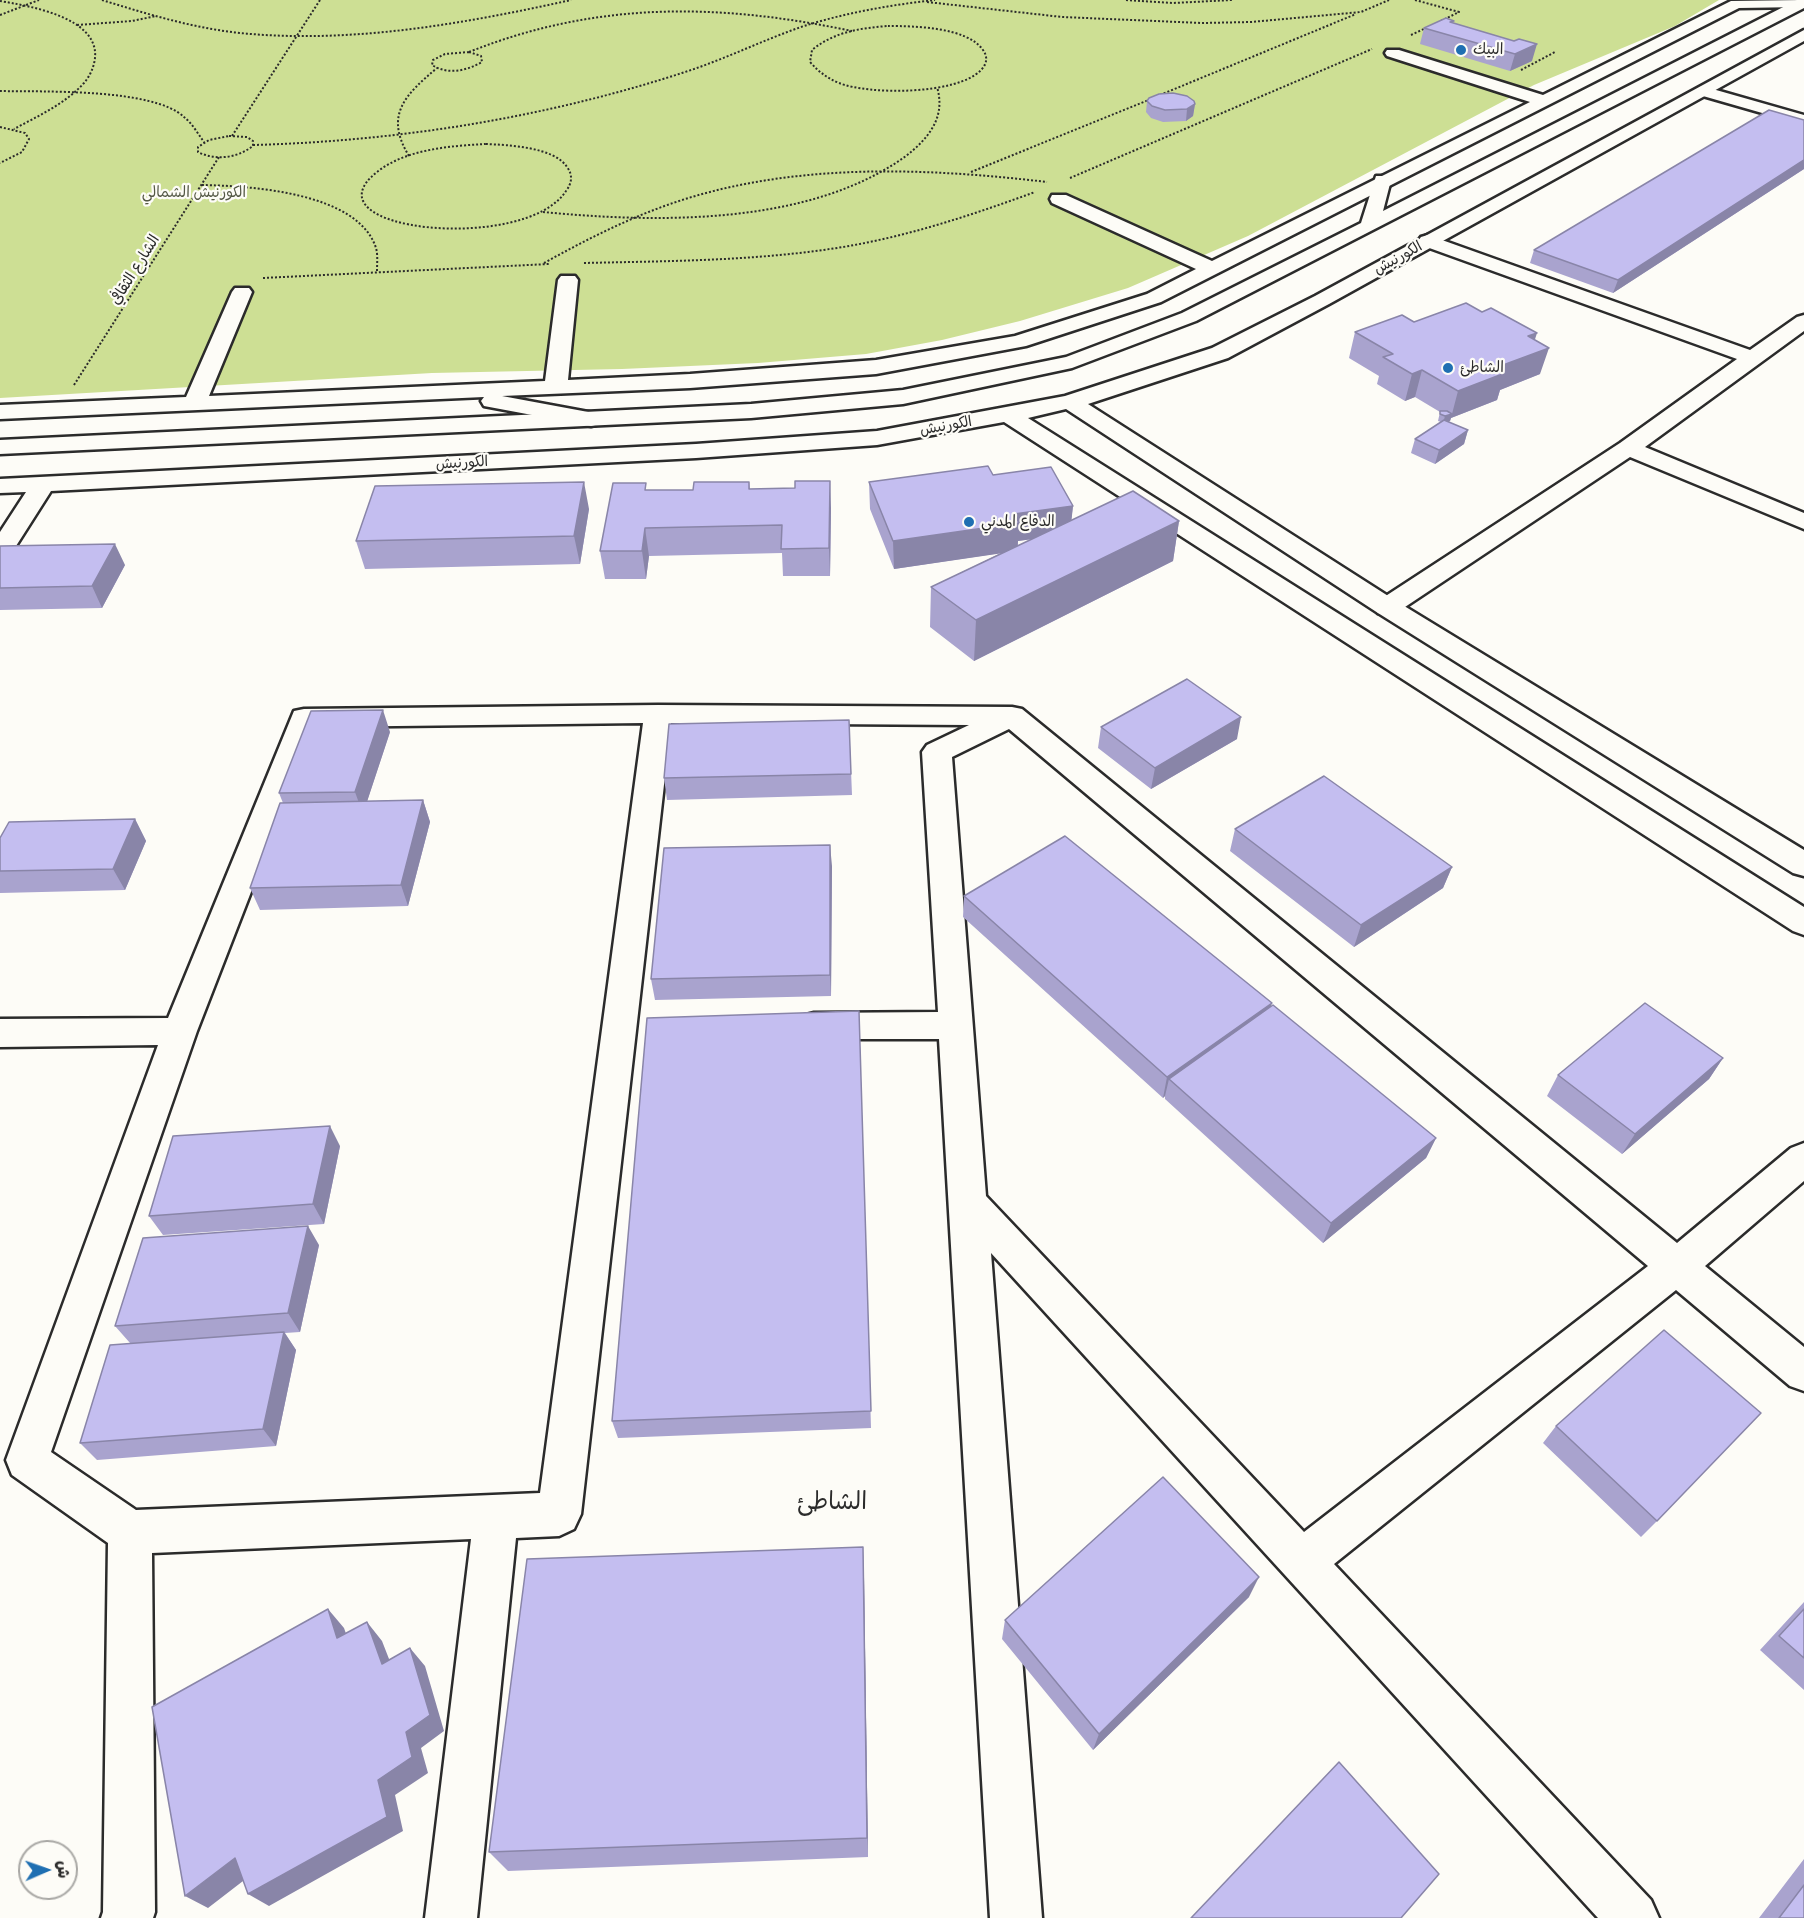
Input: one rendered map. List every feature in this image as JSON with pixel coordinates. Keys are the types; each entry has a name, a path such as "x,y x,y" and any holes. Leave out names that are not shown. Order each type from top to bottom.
{"main road":[{"path":"0,412 556,385 690,381 876,367 1019,342 1154,298 1382,180 1736,4 1803,3"},
{"name":"الكورنيش","path":"0,447 751,411 903,397 1072,362 1189,316 1370,226 1803,3"},
{"name":"الكورنيش","path":"0,486 707,450 876,438 1070,402 1220,353 1804,35"},
{"path":"1387,49 1544,101"},
{"path":"1721,81 1796,102"},
{"path":"1702,91 1804,120"},
{"path":"1769,110 1796,102"},
{"path":"1370,226 1382,180"},
{"path":"1059,200 1211,268"},
{"path":"1428,241 1753,358"},
{"path":"556,385 567,269"},
{"path":"195,402 242,292"},
{"path":"1386,607 1628,448 1804,321"},
{"path":"437,391 591,419"},
{"path":"1070,402 1386,607 1804,865"},
{"path":"1008,415 1804,922"},
{"path":"1628,448 1804,522"},
{"path":"0,552 42,484"},
{"path":"658,714 633,1028 559,1514 130,1532 27,1460 180,1031 304,718 658,714 1012,716 1804,1372"},
{"path":"1012,716 937,752 1016,1918"},
{"path":"788,1026 956,1024"},
{"path":"0,1033 180,1031"},
{"path":"1302,1561 1677,1266 1804,1159"},
{"path":"968,1202 1633,1918"},
{"path":"451,1918 496,1517"},
{"path":"127,1918 129,1912 130,1532"}],"path":[{"path":"0,0 63,16 95,43 96,62 84,83 40,115 14,129"},
{"path":"0,15 39,0"},
{"path":"102,0 200,27 239,33 297,35 357,32 444,22 571,0"},
{"path":"232,136 320,0"},
{"path":"914,0 999,12 1168,23 1251,22 1361,12"},
{"path":"253,145 253,140 249,138 232,136 204,142 198,147 198,152 206,156 219,157 243,153 253,145 344,141 479,123 580,101 698,68 820,22 889,6 935,0"},
{"path":"1126,0 1173,3 1232,0"},
{"path":"971,172 1389,0"},
{"path":"1415,0 1459,12 1440,21"},
{"path":"437,69 431,63 439,56 469,52 533,30 630,14 730,11 820,22 852,31"},
{"path":"77,26 132,21 156,16"},
{"path":"888,26 925,28 963,37 983,48 987,60 980,71 963,81 902,91 867,89 837,82 817,72 809,59 812,50 828,39 852,31 888,26"},
{"path":"1411,35 1430,26"},
{"path":"1067,179 1387,49"},
{"path":"409,156 398,134 397,120 406,98 418,84 437,69 465,69 482,62 481,56 469,52"},
{"path":"1513,74 1555,52"},
{"path":"543,212 562,197 572,182 570,171 566,165 545,152 512,145 479,144 445,147 409,156 378,171 362,193 368,208 386,220 416,228 452,230 491,226 543,212 626,219 697,217 769,207 824,194 884,170 915,150 934,128 941,106 937,87"},
{"path":"0,91 120,96 163,105 184,116 204,142"},
{"path":"0,127 25,133 29,139 28,146 0,164"},
{"name":"الشارع الثقافي","path":"83,388 72,388 219,157"},
{"path":"543,264 626,219 752,184 825,173 884,170 971,172 1048,182"},
{"path":"201,185 249,186 319,200 348,216 366,231 375,245 377,271"},
{"path":"260,279 268,276 543,264 567,269 717,260 816,251 867,242 952,221 1039,190"}],"green space":[{"name":"الكورنيش الشمالي","path":"0,0 1719,0 1675,26 1534,85 1248,236 1128,288 1020,321 942,340 866,354 758,363 622,369 432,373 0,398"}],"building":[{"path":"1446,18 1454,21 1450,22 1514,41 1519,39 1537,44 1515,54 1424,28"},
{"path":"1173,93 1187,96 1195,104 1187,109 1165,110 1152,106 1147,101 1159,94"},
{"path":"1769,110 1804,120 1804,160 1618,280 1534,250"},
{"path":"1466,303 1482,312 1491,308 1537,333 1528,336 1549,348 1495,368 1505,373 1458,391 1422,370 1412,374 1383,357 1393,354 1355,332 1402,315 1414,322"},
{"path":"1440,411 1452,414 1445,416 1440,414"},
{"path":"1444,420 1468,430 1439,450 1415,439"},
{"path":"988,466 993,475 1051,467 1073,506 1014,514 1019,523 893,541 869,482"},
{"path":"795,481 830,481 829,548 781,549 782,525 645,528 642,551 600,551 613,483 646,483 645,490 693,490 694,482 749,482 749,489 795,488"},
{"path":"584,482 574,536 356,541 375,486"},
{"path":"1133,491 1179,521 976,620 931,587"},
{"path":"115,544 92,586 0,588 0,546"},
{"path":"1187,679 1241,717 1155,768 1101,727"},
{"path":"383,710 355,792 279,793 311,711"},
{"path":"849,720 851,774 664,778 669,724"},
{"path":"1324,776 1452,867 1361,925 1235,829"},
{"path":"423,800 401,885 250,888 280,803"},
{"path":"135,819 113,869 0,871 0,838 9,822"},
{"path":"1065,836 1272,1003 1167,1077 964,896"},
{"path":"830,845 830,975 651,979 664,848"},
{"path":"1645,1003 1723,1058 1635,1134 1558,1075"},
{"path":"1273,1005 1436,1138 1331,1223 1169,1079"},
{"path":"859,1011 871,1411 612,1421 647,1018"},
{"path":"330,1126 313,1204 149,1216 173,1136"},
{"path":"308,1226 288,1313 115,1326 143,1238"},
{"path":"1664,1330 1761,1413 1657,1521 1556,1426"},
{"path":"284,1332 263,1429 80,1443 110,1345"},
{"path":"1163,1477 1259,1577 1099,1734 1005,1620"},
{"path":"863,1547 867,1838 489,1852 527,1559"},
{"path":"328,1609 337,1638 367,1622 382,1664 410,1648 430,1715 406,1732 412,1757 378,1780 387,1817 248,1894 235,1858 185,1896 152,1707"},
{"path":"1804,1609 1804,1658 1779,1636"},
{"path":"1339,1762 1439,1874 1401,1918 1191,1918"},
{"path":"1804,1885 1804,1918 1779,1918"}],"place":[{"name":"البيك","path":"1461,50"},
{"name":"الشاطئ","path":"1448,368"},
{"name":"الدفاع المدني","path":"969,522"}],"district":[{"name":"الشاطئ","path":"832,1502"}]}
